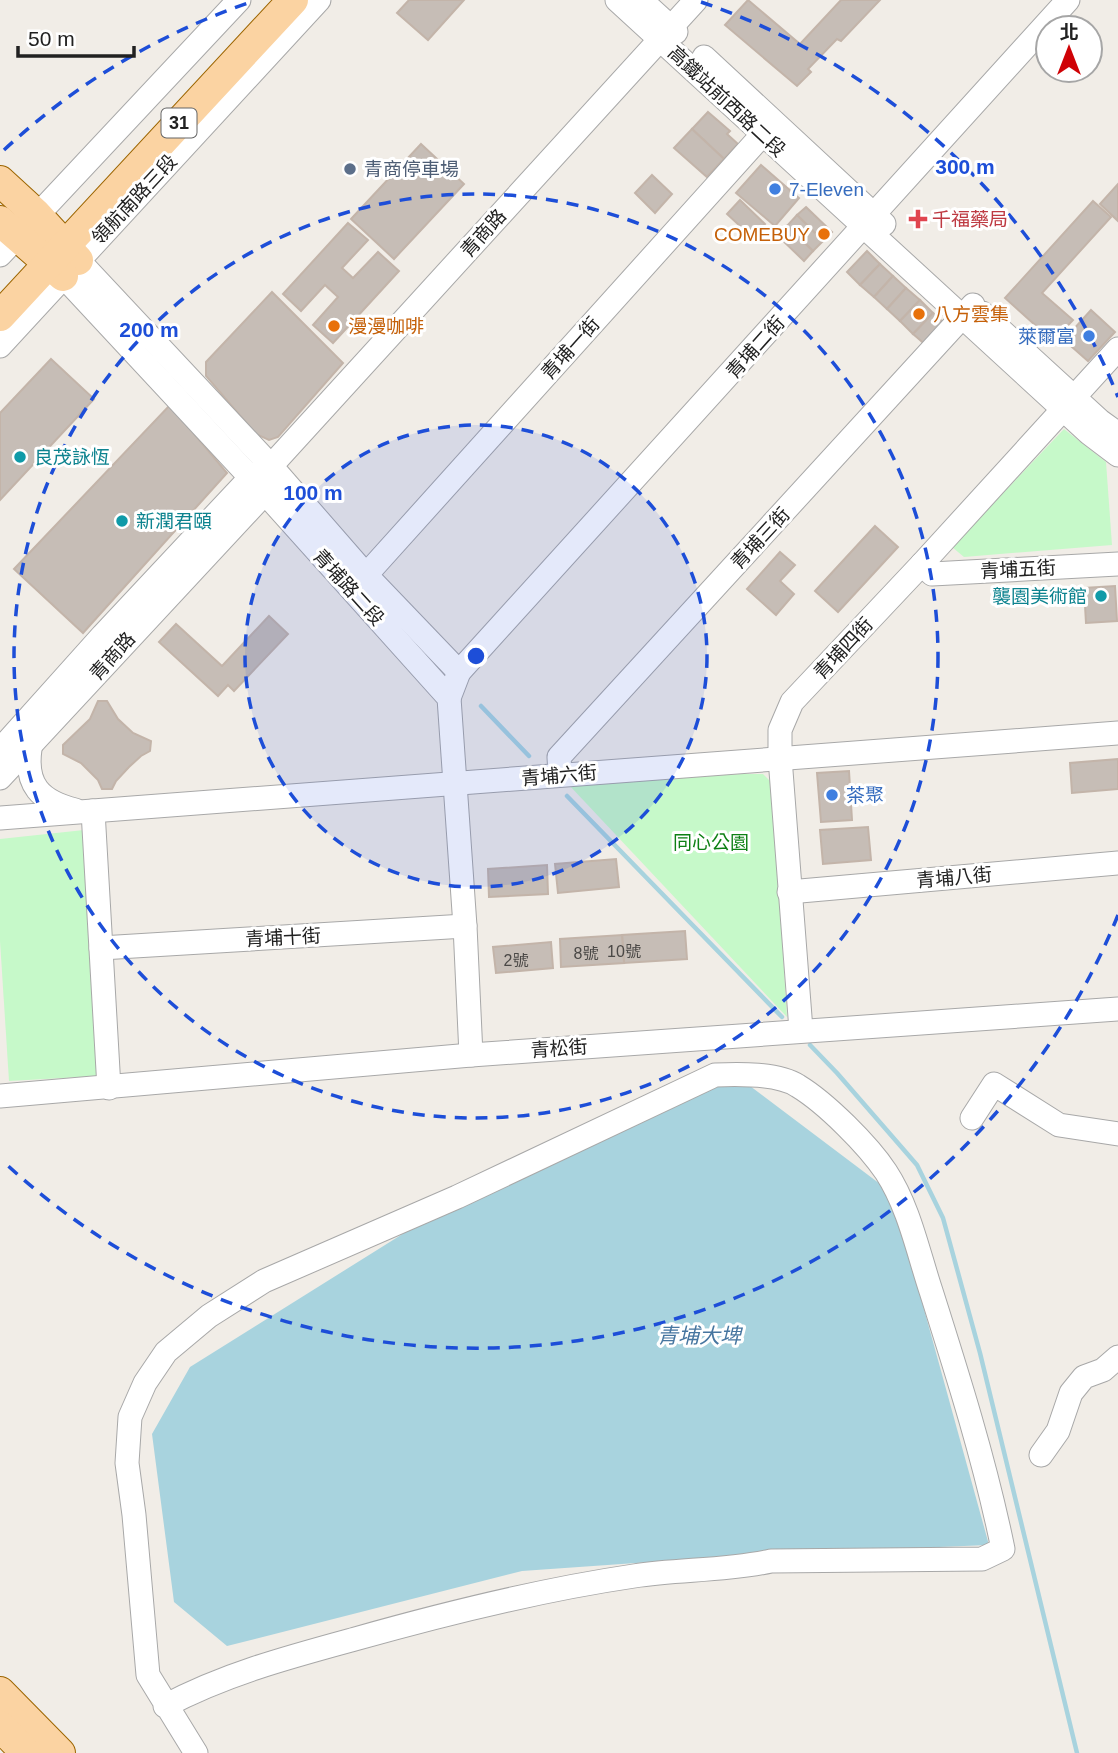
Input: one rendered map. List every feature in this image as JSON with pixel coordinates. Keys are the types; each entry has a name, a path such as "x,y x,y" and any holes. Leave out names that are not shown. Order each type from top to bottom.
{"main road":[{"name":"領航南路三段","path":"39,245 266,0"},
{"name":"領航南路三段","path":"39,245 293,0"},
{"name":"青埔路二段","path":"0,181 39,245"},
{"name":"31","path":"0,286 39,245"},
{"name":"31","path":"0,316 39,245"},
{"path":"0,1692 60,1753"},
{"path":"0,1726 26,1753"}],"street":[{"name":"領航南路三段","path":"39,245 319,0"},
{"name":"高鐵站前西路二段","path":"617,0 665,33 1069,403 1118,455"},
{"name":"高鐵站前西路二段","path":"641,0 665,33"},
{"name":"青商路","path":"0,778 30,749 135,630 271,466 696,0"},
{"name":"青埔二街","path":"449,698 459,673 1068,0"},
{"name":"31","path":"0,346 39,245 235,1"},
{"name":"青埔一街","path":"366,575 768,127"},
{"name":"青埔路二段","path":"39,245 271,466 366,575 459,673"},
{"name":"青埔路二段","path":"39,245 449,698"},
{"name":"青埔三街","path":"560,775 559,757 969,311"},
{"name":"青埔四街","path":"801,1030 780,758 780,730 792,702 1118,349"},
{"name":"高鐵站前西路二段","path":"1069,403 1118,434"},
{"path":"1118,455 1118,460"},
{"name":"青商路","path":"0,750 103,635 257,486"},
{"name":"青埔五街","path":"922,564 933,574 1118,564"},
{"path":"449,698 471,1055"},
{"name":"青埔六街","path":"0,818 1118,733"},
{"path":"30,749 27,769 37,791 64,807 87,811 101,947 109,1088"},
{"name":"青埔八街","path":"789,892 1118,863"},
{"name":"青埔十街","path":"101,947 465,926"},
{"name":"青松街","path":"0,1096 471,1055 1118,1009"},
{"path":"165,1706 249,1668 388,1629 534,1593 637,1575 741,1567 771,1561 982,1559 1003,1549 995,1507 954,1363 905,1211 886,1172 832,1113 797,1084 752,1073 715,1074 457,1196 264,1281 209,1316 166,1352 145,1383 130,1417 127,1463 148,1675 165,1706 196,1753"},
{"path":"972,1118 994,1084 1059,1125 1118,1134"},
{"path":"1041,1455 1058,1431 1071,1393 1084,1377 1103,1370 1118,1357"}],"green space":[{"path":"1064,429 1106,462 1112,545 964,557 952,547"},
{"name":"同心公園","path":"763,774 772,783 787,1017 569,785"},
{"path":"84,830 99,1076 9,1081 0,941 0,839"}],"water":[{"name":"青埔大埤","path":"734,1074 892,1193 989,1545 764,1554 522,1571 227,1646 174,1602 152,1434 190,1367 433,1215"}],"building":[{"path":"409,0 464,0 428,40 397,13"},
{"path":"748,0 800,44 841,0 880,0 841,41 837,39 808,69 811,72 797,86 725,25"},
{"path":"708,112 730,131 727,134 738,144 724,159 692,129"},
{"path":"692,129 724,159 707,177 674,148"},
{"path":"421,144 464,184 394,259 351,219"},
{"path":"761,165 799,198 775,226 736,193"},
{"path":"652,175 672,194 655,213 635,193"},
{"path":"1118,184 1118,221 1100,204"},
{"path":"740,200 765,224 752,237 727,214"},
{"path":"1093,201 1111,217 1042,293 1073,320 1053,341 1005,298"},
{"path":"806,207 832,232 823,241 797,215"},
{"path":"797,215 823,241 813,251 787,226"},
{"path":"348,223 368,240 342,268 353,278 378,252 399,271 333,343 313,325 338,297 325,285 301,311 283,294"},
{"path":"787,226 813,251 804,261 778,236"},
{"path":"867,251 880,264 860,285 847,272"},
{"path":"880,264 893,276 874,297 860,285"},
{"path":"893,276 906,288 887,309 874,297"},
{"path":"906,288 920,300 900,321 887,309"},
{"path":"272,292 343,363 278,437 269,440 256,434 206,376 206,362"},
{"path":"920,300 933,313 913,334 900,321"},
{"name":"萊爾富","path":"1091,310 1115,332 1088,361 1064,340"},
{"path":"933,313 946,325 927,346 913,334"},
{"name":"良茂詠恆","path":"51,359 94,399 0,500 0,413"},
{"name":"新潤君頤","path":"170,405 227,473 83,633 14,569"},
{"path":"875,526 898,547 838,612 815,591"},
{"path":"780,552 795,565 780,581 794,594 776,615 747,589"},
{"path":"1115,586 1117,621 1086,623 1084,588"},
{"path":"269,616 288,634 234,691 228,685 218,696 159,642 176,624 222,666"},
{"path":"98,701 107,701 118,719 133,733 151,741 150,751 129,767 112,789 102,789 98,780 81,763 63,754 63,745 90,719"},
{"path":"1118,759 1118,789 1072,793 1070,763"},
{"path":"849,771 852,820 821,822 817,773"},
{"path":"868,827 871,860 823,864 820,830"},
{"path":"616,859 619,887 558,893 555,864"},
{"path":"547,865 548,894 489,897 488,869"},
{"path":"685,931 687,959 624,963 622,935"},
{"path":"622,935 624,963 561,967 560,939"},
{"path":"551,942 553,968 496,973 493,947"}],"waterway":[{"path":"481,706 529,756"},
{"path":"567,796 782,1017"},
{"path":"810,1045 917,1165 943,1218 980,1353 1077,1753"}],"place":[{"name":"青商停車場","path":"350,169"},
{"name":"7-Eleven","path":"775,189"},
{"name":"千福藥局","path":"918,219"},
{"name":"COMEBUY","path":"824,234"},
{"name":"八方雲集","path":"919,314"},
{"name":"漫漫咖啡","path":"334,326"},
{"name":"萊爾富","path":"1089,336"},
{"name":"良茂詠恆","path":"20,457"},
{"name":"新潤君頤","path":"122,521"},
{"name":"襲園美術館","path":"1101,596"},
{"name":"茶聚","path":"832,795"}]}
